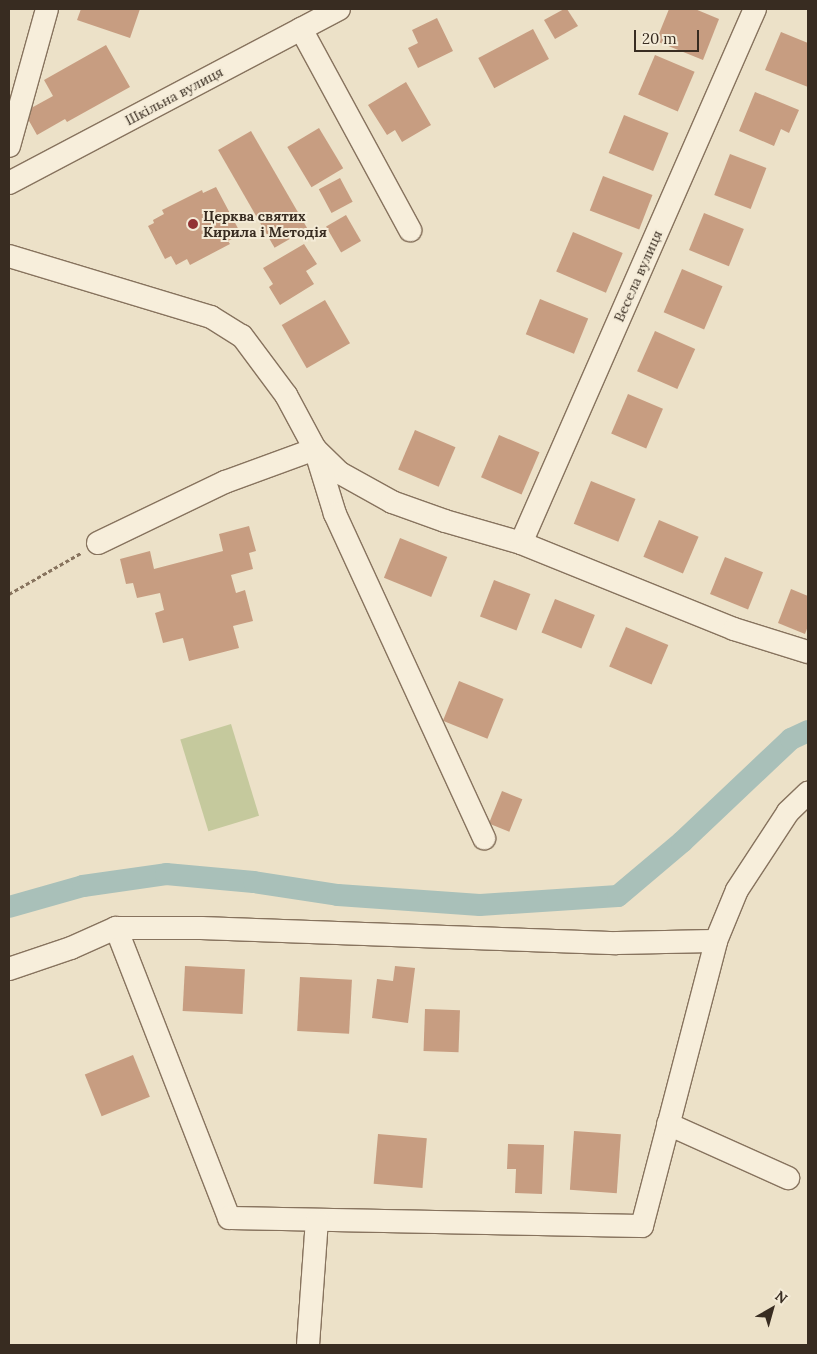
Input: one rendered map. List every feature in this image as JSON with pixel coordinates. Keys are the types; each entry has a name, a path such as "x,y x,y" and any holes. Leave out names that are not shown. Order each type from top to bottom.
{"street":[{"path":"9,146 47,9"},
{"name":"Шкільна вулиця","path":"9,183 339,9"},
{"name":"Весела вулиця","path":"521,543 755,9"},
{"path":"301,29 410,230"},
{"path":"9,256 211,317 242,336 286,394 315,449 335,514 484,838"},
{"path":"315,449 340,472 392,502 445,521 521,543 734,629 808,652"},
{"path":"98,543 225,482 315,449"},
{"path":"116,928 229,1218 642,1226 716,941 737,890 788,812 808,794"},
{"path":"9,969 71,948 116,928 201,928 616,943 716,941"},
{"path":"668,1124 788,1178"},
{"path":"308,1345 317,1220"}],"path":[{"path":"9,594 98,543"}],"green space":[{"path":"231,724 259,816 208,831 180,739"}],"building":[{"path":"81,9 140,9 130,38 77,20"},
{"path":"567,9 578,26 555,39 544,20"},
{"path":"669,9 695,9 719,19 703,60 656,41"},
{"path":"437,18 453,51 418,68 408,48 418,43 412,30"},
{"path":"533,29 549,59 494,88 478,58"},
{"path":"781,32 808,43 808,87 765,70"},
{"path":"106,45 130,87 67,122 65,119 37,135 24,112 53,96 44,80"},
{"path":"655,55 695,72 678,111 638,95"},
{"path":"406,82 431,125 402,142 395,130 387,135 368,105"},
{"path":"755,92 799,110 789,133 781,129 774,146 739,131"},
{"path":"624,115 669,133 653,171 609,153"},
{"path":"319,128 343,168 311,187 287,147"},
{"path":"251,131 308,229 275,248 218,150"},
{"path":"730,154 766,168 751,209 714,195"},
{"path":"603,176 652,195 639,230 590,211"},
{"path":"340,178 353,202 331,213 319,189"},
{"name":"Церква святих Кирила і Методія","path":"216,187 241,234 228,241 230,244 190,265 187,259 176,265 171,256 165,259 148,226 154,223 153,220 164,214 162,210 202,190 203,193"},
{"path":"704,213 744,229 729,266 689,250"},
{"path":"346,215 361,241 341,252 326,227"},
{"path":"573,232 623,253 606,293 556,272"},
{"path":"304,244 317,264 306,271 314,284 280,305 269,287 273,284 263,268"},
{"path":"682,269 723,286 704,329 664,312"},
{"path":"540,299 588,318 574,354 526,334"},
{"path":"325,300 350,343 307,368 282,325"},
{"path":"655,331 695,349 677,389 637,371"},
{"path":"628,394 663,409 646,448 611,434"},
{"path":"415,430 456,447 439,487 398,470"},
{"path":"499,435 540,452 522,495 481,477"},
{"path":"591,481 636,499 618,542 574,524"},
{"path":"659,520 699,537 683,574 643,557"},
{"path":"249,526 256,551 249,553 253,569 231,575 236,593 245,590 253,621 233,626 239,648 189,661 183,638 163,643 155,613 164,610 160,593 137,598 133,583 126,584 120,559 150,551 154,569 223,551 219,534"},
{"path":"400,538 447,557 431,597 384,578"},
{"path":"725,557 763,572 748,609 710,594"},
{"path":"494,580 530,594 516,630 480,616"},
{"path":"791,589 808,596 808,626 805,634 778,623"},
{"path":"555,599 595,615 581,648 542,632"},
{"path":"626,627 668,645 652,685 609,667"},
{"path":"459,681 504,699 487,739 443,721"},
{"path":"502,791 522,799 509,832 489,823"},
{"path":"185,966 245,969 243,1014 183,1011"},
{"path":"395,966 415,968 408,1023 372,1018 377,979 393,981"},
{"path":"300,977 352,980 349,1034 297,1031"},
{"path":"425,1009 460,1010 459,1052 424,1051"},
{"path":"133,1055 150,1097 102,1116 85,1074"},
{"path":"574,1131 621,1134 617,1193 570,1190"},
{"path":"378,1134 427,1138 422,1188 374,1184"},
{"path":"508,1144 544,1145 542,1194 515,1193 516,1169 507,1169"}],"waterway":[{"path":"9,907 83,886 166,874 254,882 338,895 480,905 618,896 682,842 791,739 808,731"}],"place":[{"name":"Церква святих Кирила і Методія","path":"193,224"}]}
